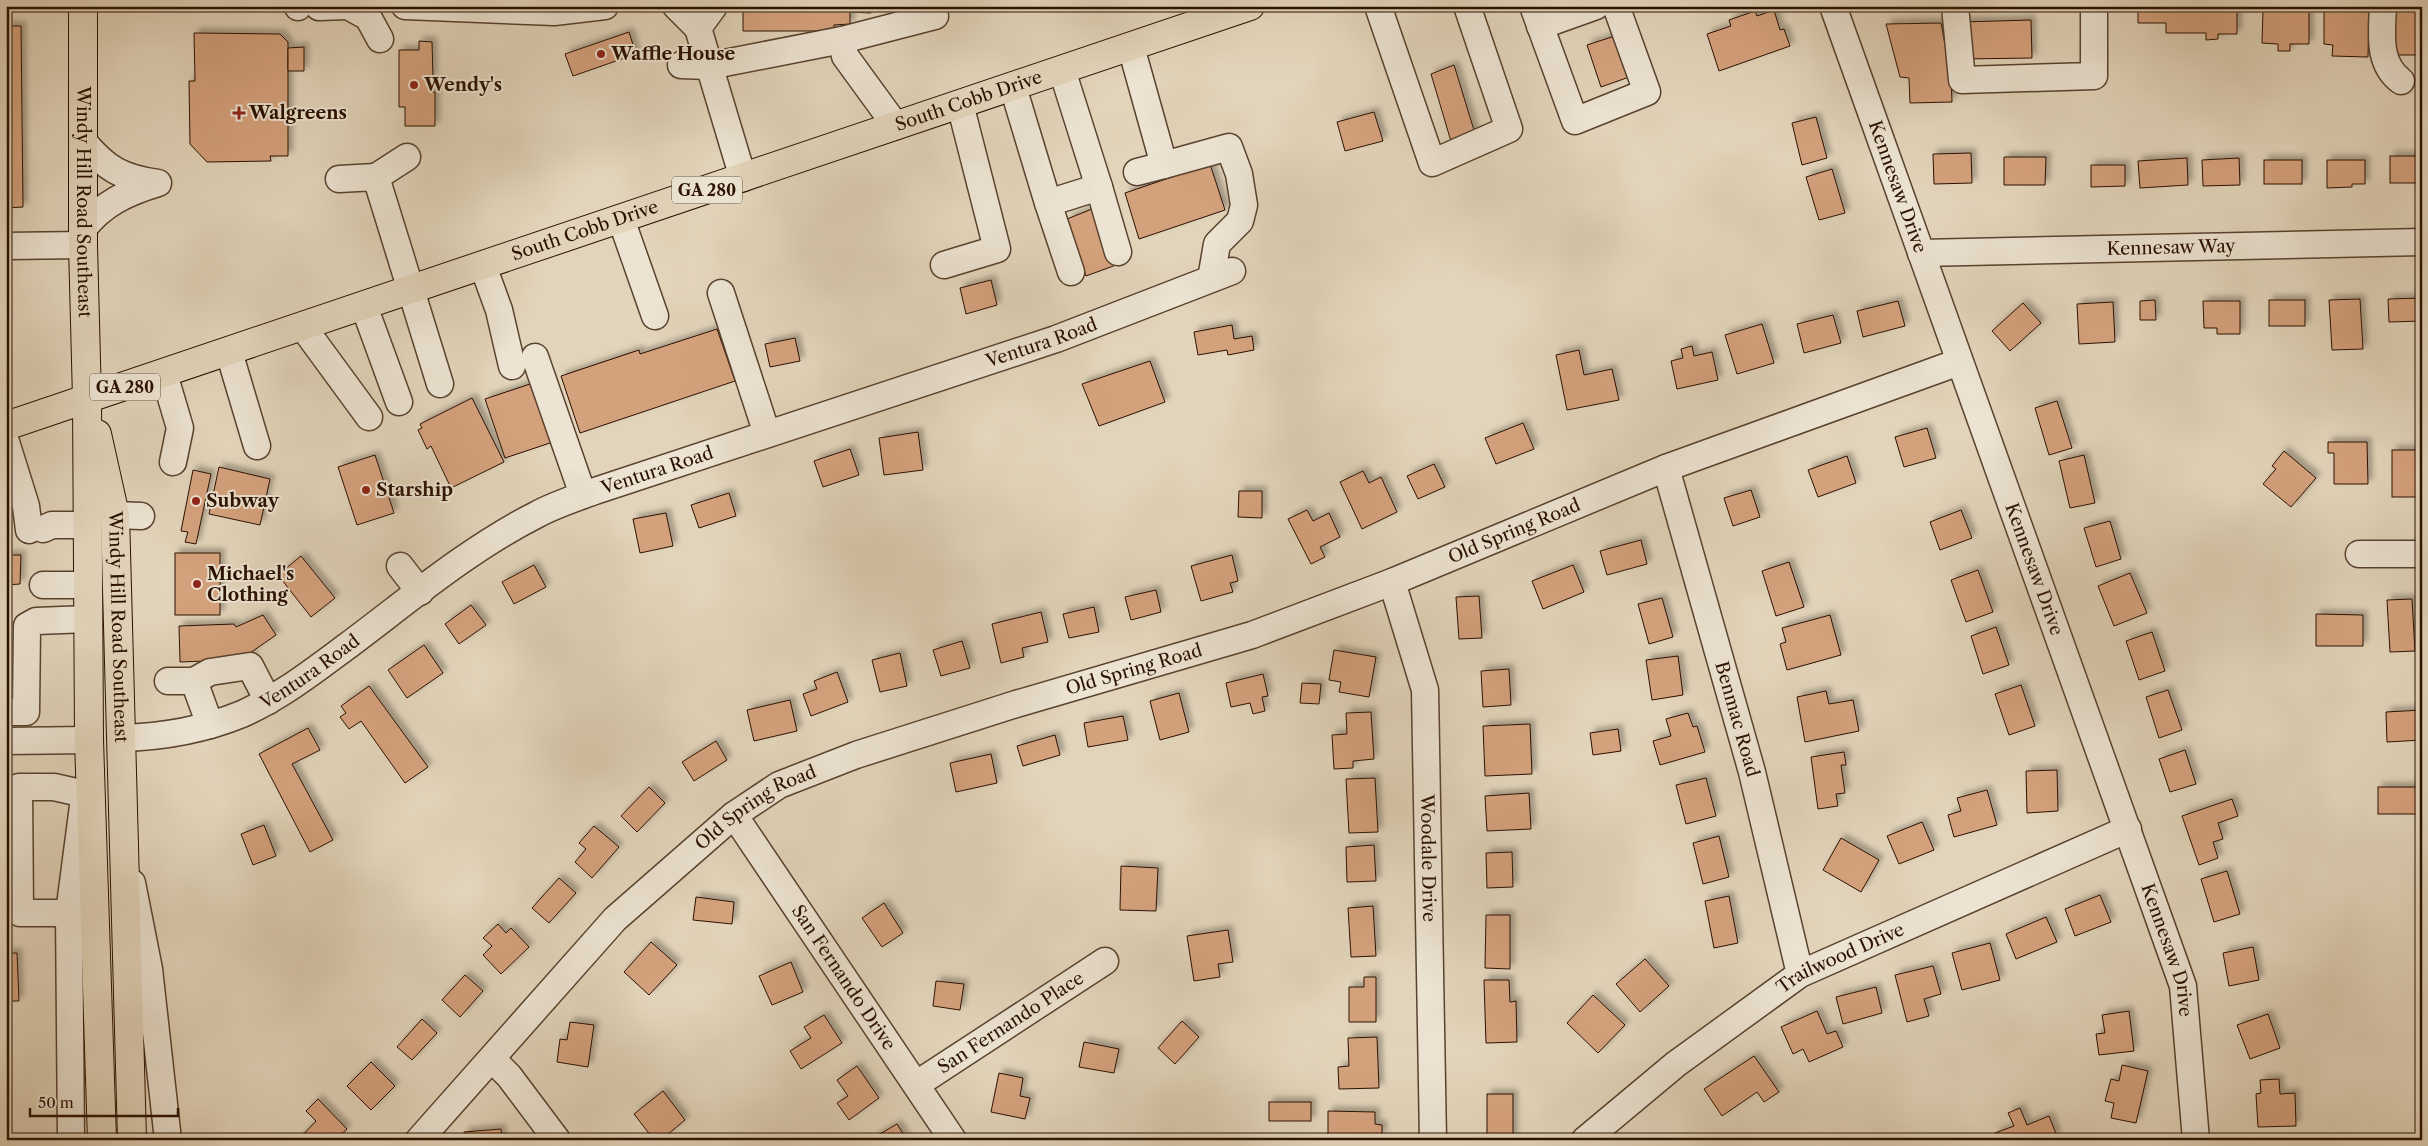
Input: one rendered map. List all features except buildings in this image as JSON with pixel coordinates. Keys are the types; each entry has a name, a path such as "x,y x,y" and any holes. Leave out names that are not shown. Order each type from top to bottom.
{"main road":[{"name":"Windy Hill Road Southeast","path":"83,6 83,237 87,399 89,740 87,783 102,1140"},
{"name":"South Cobb Drive","path":"6,426 1013,87 1243,7"},
{"name":"Windy Hill Road Southeast","path":"87,399 101,448 128,515 121,738 126,859 132,1140"}],"street":[{"path":"319,7 347,6 368,17 380,39"},
{"path":"405,6 468,7 554,12 605,6"},
{"path":"676,6 698,28 743,178"},
{"path":"698,28 714,6"},
{"path":"1378,6 1432,163 1509,129 1467,6"},
{"path":"1596,6 1537,16 1576,121 1647,92 1616,6"},
{"name":"Kennesaw Drive","path":"1833,6 2183,986 2196,1140"},
{"path":"1955,6 1962,80 2094,76 2094,6"},
{"path":"2383,6 2383,55 2391,72 2401,81"},
{"path":"681,65 710,66 842,40 936,16"},
{"path":"842,40 845,56 896,126"},
{"path":"1131,47 1164,164 1137,172"},
{"path":"1062,70 1118,252"},
{"path":"1013,87 1071,272"},
{"path":"944,265 997,249 960,104"},
{"path":"6,246 83,237 95,215 120,197 158,184 121,174 100,160 83,141"},
{"name":"Ventura Road","path":"121,738 171,734 210,725 242,714 268,701 302,680 478,550 536,514 583,495 1056,339 1222,275 1217,244 1240,222 1244,205 1239,174 1229,147 1164,164"},
{"path":"339,179 376,177 407,157"},
{"path":"376,177 440,384"},
{"path":"1048,203 1099,187"},
{"path":"621,219 655,316"},
{"name":"Kennesaw Way","path":"1921,253 2422,242"},
{"path":"483,266 499,310 583,495"},
{"path":"721,293 767,434"},
{"path":"364,306 399,402"},
{"path":"303,327 369,417"},
{"path":"229,352 257,446"},
{"name":"Old Spring Road","path":"419,1140 615,919 734,815 778,785 856,756 1025,702 1252,635 1392,582 1666,468 1959,362"},
{"path":"164,374 180,428 173,462"},
{"path":"6,442 26,506 36,529 52,525 87,525"},
{"name":"Benmac Road","path":"1666,468 1752,772 1800,974"},
{"path":"2359,554 2422,554"},
{"path":"400,566 420,592"},
{"name":"Woodale Drive","path":"1392,582 1424,690 1433,1140"},
{"path":"42,585 88,585"},
{"path":"6,712 26,712 27,626 36,621 88,619"},
{"path":"168,681 194,681 210,672 250,666 268,701"},
{"path":"194,681 210,725"},
{"path":"6,741 89,740"},
{"path":"70,913 20,913 19,788 54,787 87,783"},
{"name":"Windy Hill Road Southeast","path":"71,1140 70,913 87,783"},
{"name":"San Fernando Drive","path":"734,815 953,1140"},
{"name":"Trailwood Drive","path":"1585,1140 1676,1064 1800,974 2128,829"},
{"name":"Windy Hill Road Southeast","path":"126,859 149,969 168,1140"},
{"name":"San Fernando Place","path":"917,1084 1105,961"},
{"path":"492,1059 509,1076 557,1140"}],"place":[{"name":"Waffle House","path":"601,54"},
{"name":"Wendy's","path":"414,85"},
{"name":"Walgreens","path":"239,113"},
{"name":"Starship","path":"366,490"},
{"name":"Subway","path":"196,501"},
{"name":"Michael's Clothing","path":"197,584"}]}
